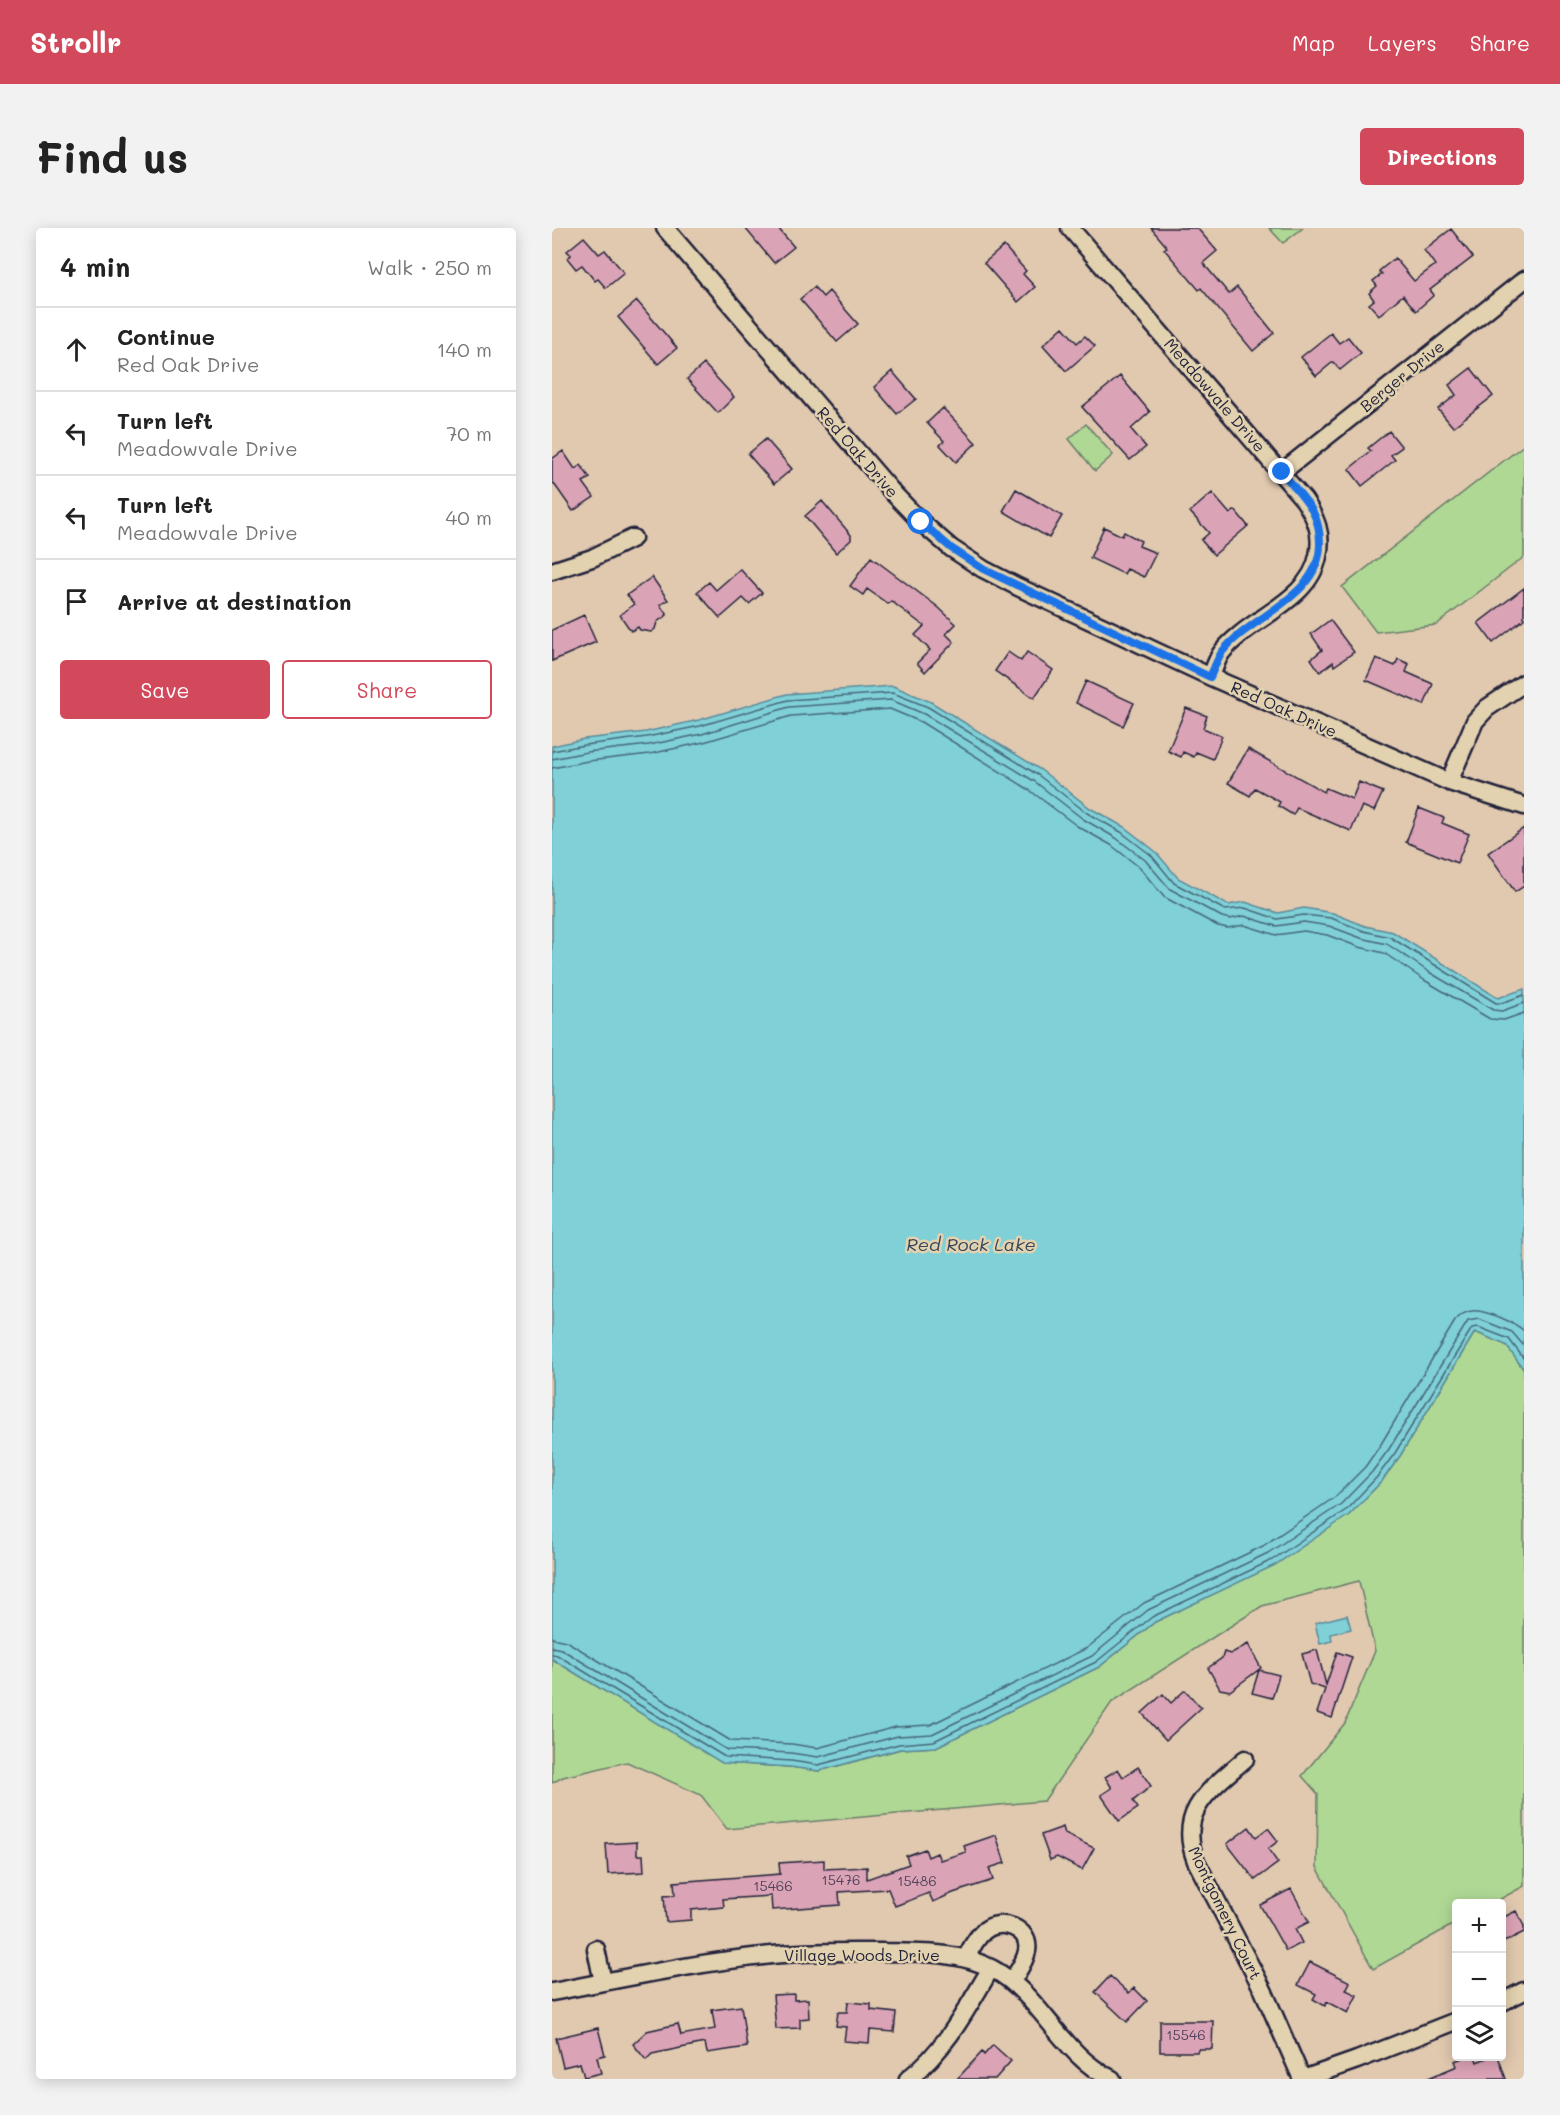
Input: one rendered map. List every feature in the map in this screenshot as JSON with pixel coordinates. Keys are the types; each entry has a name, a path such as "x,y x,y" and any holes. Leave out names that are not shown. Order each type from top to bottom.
{"street":[{"name":"Red Oak Drive","path":"664,228 894,494 951,548 983,569 1018,587 1210,677 1449,782 1524,806"},
{"name":"Meadowvale Drive","path":"1070,228 1282,472 1314,514 1320,530 1317,562 1310,578 1298,591 1243,631 1221,653 1210,677"},
{"name":"Berger Drive","path":"1282,472 1524,280"},
{"path":"552,571 592,558 633,538"},
{"path":"1449,782 1475,721 1487,708 1524,683"},
{"name":"Montgomery Court","path":"1245,1759 1204,1796 1195,1811 1189,1829 1190,1846 1263,1990 1303,2079"},
{"path":"966,1958 976,1939 986,1929 996,1924 1014,1927 1023,1935 1028,1945 1024,1960 1012,1981"},
{"path":"596,1950 603,1982"},
{"name":"Village Woods Drive","path":"552,1992 773,1954 927,1953 966,1958 991,1968 1012,1981 1031,1999 1080,2059 1112,2079"},
{"path":"908,2079 952,2032 991,1968"},
{"path":"1506,2000 1524,1991"},
{"path":"1303,2079 1452,2023"}],"green space":[{"path":"1269,228 1303,228 1283,243"},
{"path":"1086,424 1113,455 1095,471 1069,439"},
{"path":"1524,445 1524,557 1436,625 1376,632 1342,587"},
{"path":"1475,1332 1506,1345 1524,1370 1524,1886 1500,1899 1452,1899 1452,1925 1373,1969 1317,1867 1318,1794 1302,1776 1345,1723 1375,1651 1359,1581 1262,1606 1112,1702 1044,1801 727,1829 701,1795 627,1762 563,1777 552,1783 552,1659 723,1763 819,1771 901,1749 936,1747 1099,1667 1155,1622 1205,1598 1349,1515 1382,1481 1400,1456"}],"water":[{"name":"Red Rock Lake","path":"893,686 931,702 1041,770 1090,808 1124,827 1155,851 1178,878 1228,905 1245,902 1278,913 1304,908 1333,913 1365,926 1393,932 1498,998 1524,989 1524,1370 1506,1345 1475,1332 1400,1456 1382,1481 1349,1515 1275,1565 1155,1622 1099,1667 936,1747 900,1749 819,1771 722,1763 552,1659 552,746 584,739 646,732 699,720 787,694"},
{"path":"1347,1615 1351,1629 1331,1634 1332,1641 1320,1644 1315,1623"}],"building":[{"path":"745,228 778,228 794,247 774,263"},
{"path":"1151,228 1197,228 1217,251 1203,263 1229,294 1237,287 1274,333 1253,351 1201,288 1199,290 1164,249 1167,247"},
{"path":"1451,229 1473,257 1430,290 1434,295 1416,311 1403,295 1379,315 1369,304 1374,300 1369,293 1377,286 1373,281 1382,274 1379,271 1395,258 1414,281 1435,265 1424,250"},
{"path":"584,237 599,254 605,250 624,273 606,288 598,279 595,281 582,265 576,269 567,258 571,255 567,251"},
{"path":"1004,246 1026,271 1023,274 1035,287 1018,302 984,263"},
{"path":"814,287 823,297 829,291 858,324 837,342 800,299"},
{"path":"637,301 677,348 658,364 618,317"},
{"path":"1063,327 1077,343 1085,336 1095,346 1066,371 1043,345"},
{"path":"1331,333 1339,343 1348,337 1361,353 1340,370 1333,362 1316,376 1301,357"},
{"path":"704,364 734,397 718,413 687,379"},
{"path":"1471,368 1493,396 1453,427 1438,409 1456,395 1449,385"},
{"path":"892,371 916,399 897,414 874,387"},
{"path":"1120,376 1150,412 1131,429 1146,447 1130,460 1082,407"},
{"path":"943,408 976,443 956,462 940,445 944,441 927,423"},
{"path":"1389,431 1402,447 1391,455 1395,460 1362,486 1349,469 1371,451 1368,448"},
{"path":"766,439 792,469 774,484 748,454"},
{"path":"563,451 575,469 581,465 590,478 583,482 594,497 573,511 552,481 552,459"},
{"path":"1016,489 1062,516 1049,538 1003,511"},
{"path":"1212,493 1230,514 1235,510 1248,526 1214,555 1201,540 1209,533 1190,512"},
{"path":"822,501 851,535 851,540 836,553 805,516"},
{"path":"1104,527 1122,536 1124,532 1141,541 1139,546 1156,553 1144,577 1127,569 1124,574 1090,558"},
{"path":"871,557 938,607 956,624 946,634 954,642 925,672 917,663 930,650 915,635 924,626 891,601 888,604 867,589 863,595 850,586"},
{"path":"740,569 762,593 749,604 743,598 720,618 697,592 709,582 716,590"},
{"path":"652,577 668,600 660,605 667,615 657,622 655,629 651,632 640,630 638,627 631,631 620,615 634,604 627,595"},
{"path":"1524,588 1524,619 1493,643 1478,623"},
{"path":"584,615 596,642 552,661 552,630"},
{"path":"1330,620 1354,652 1334,666 1333,662 1320,672 1311,659 1322,650 1311,634"},
{"path":"1008,652 1021,661 1027,652 1053,670 1034,698 995,671"},
{"path":"1376,658 1395,666 1398,659 1409,664 1406,672 1433,684 1424,705 1366,680"},
{"path":"1086,681 1134,703 1123,726 1076,703"},
{"path":"1186,708 1207,716 1203,728 1222,736 1213,759 1196,752 1194,757 1183,752 1181,757 1168,751"},
{"path":"1248,749 1324,792 1326,788 1352,799 1359,782 1383,792 1374,811 1362,806 1351,831 1297,808 1293,815 1278,806 1280,802 1255,788 1250,796 1228,783"},
{"path":"1419,808 1444,818 1442,823 1469,834 1457,863 1406,842"},
{"path":"1524,828 1524,886 1515,892 1488,853"},
{"path":"1248,1644 1261,1668 1230,1691 1220,1689 1208,1668 1222,1658 1224,1652 1230,1654"},
{"path":"1317,1650 1326,1685 1337,1652 1352,1657 1332,1718 1317,1713 1325,1689 1310,1684 1302,1654"},
{"path":"1259,1670 1279,1675 1272,1698 1252,1693"},
{"path":"1185,1690 1201,1708 1166,1740 1142,1713 1163,1694 1171,1703"},
{"path":"1138,1767 1151,1786 1133,1801 1138,1808 1119,1821 1101,1795 1112,1788 1105,1777 1118,1769 1123,1777"},
{"path":"1063,1827 1065,1834 1094,1848 1082,1870 1057,1857 1050,1860 1041,1835"},
{"path":"1249,1827 1256,1837 1268,1828 1278,1841 1268,1849 1278,1863 1255,1880 1227,1844"},
{"path":"996,1835 1005,1863 989,1868 993,1880 933,1902 929,1893 895,1906 888,1889 839,1892 840,1905 772,1910 771,1896 723,1899 724,1907 691,1910 691,1920 666,1922 664,1896 675,1895 674,1882 780,1874 779,1863 824,1860 824,1869 867,1867 867,1879 909,1864 906,1856 925,1849 928,1857 937,1853 940,1860 966,1852 964,1846"},
{"path":"637,1842 637,1855 643,1855 644,1872 608,1874 606,1844"},
{"path":"1291,1889 1309,1922 1295,1929 1302,1943 1286,1951 1260,1905"},
{"path":"1516,1911 1524,1926 1524,1932 1506,1941 1506,1916"},
{"path":"1310,1962 1350,1982 1346,1990 1357,1995 1348,2013 1327,2002 1325,2006 1313,1999 1316,1994 1298,1985"},
{"path":"1110,1976 1129,1993 1134,1988 1147,2001 1127,2022 1095,1992"},
{"path":"794,1994 794,2000 808,1999 809,2018 800,2019 800,2028 776,2029 773,1995"},
{"path":"848,2002 871,2004 871,2010 896,2013 894,2032 870,2030 869,2043 844,2041 846,2027 836,2026 838,2012 847,2012"},
{"path":"741,2006 747,2047 707,2053 705,2043 652,2054 646,2060 633,2044 647,2031 678,2024 681,2035 715,2029 712,2010"},
{"path":"1160,2021 1213,2021 1212,2049 1198,2049 1197,2052 1160,2052"},
{"path":"598,2028 605,2055 597,2057 601,2073 584,2077 580,2063 563,2067 556,2038"},
{"path":"993,2045 1011,2061 995,2079 957,2079 982,2052 984,2055"},
{"path":"1455,2061 1500,2061 1506,2079 1426,2079 1457,2066"}],"route":[{"path":"921,522 951,548 983,569 1210,677 1221,653 1243,631 1298,591 1310,578 1317,562 1320,530 1314,514 1282,472"}]}
